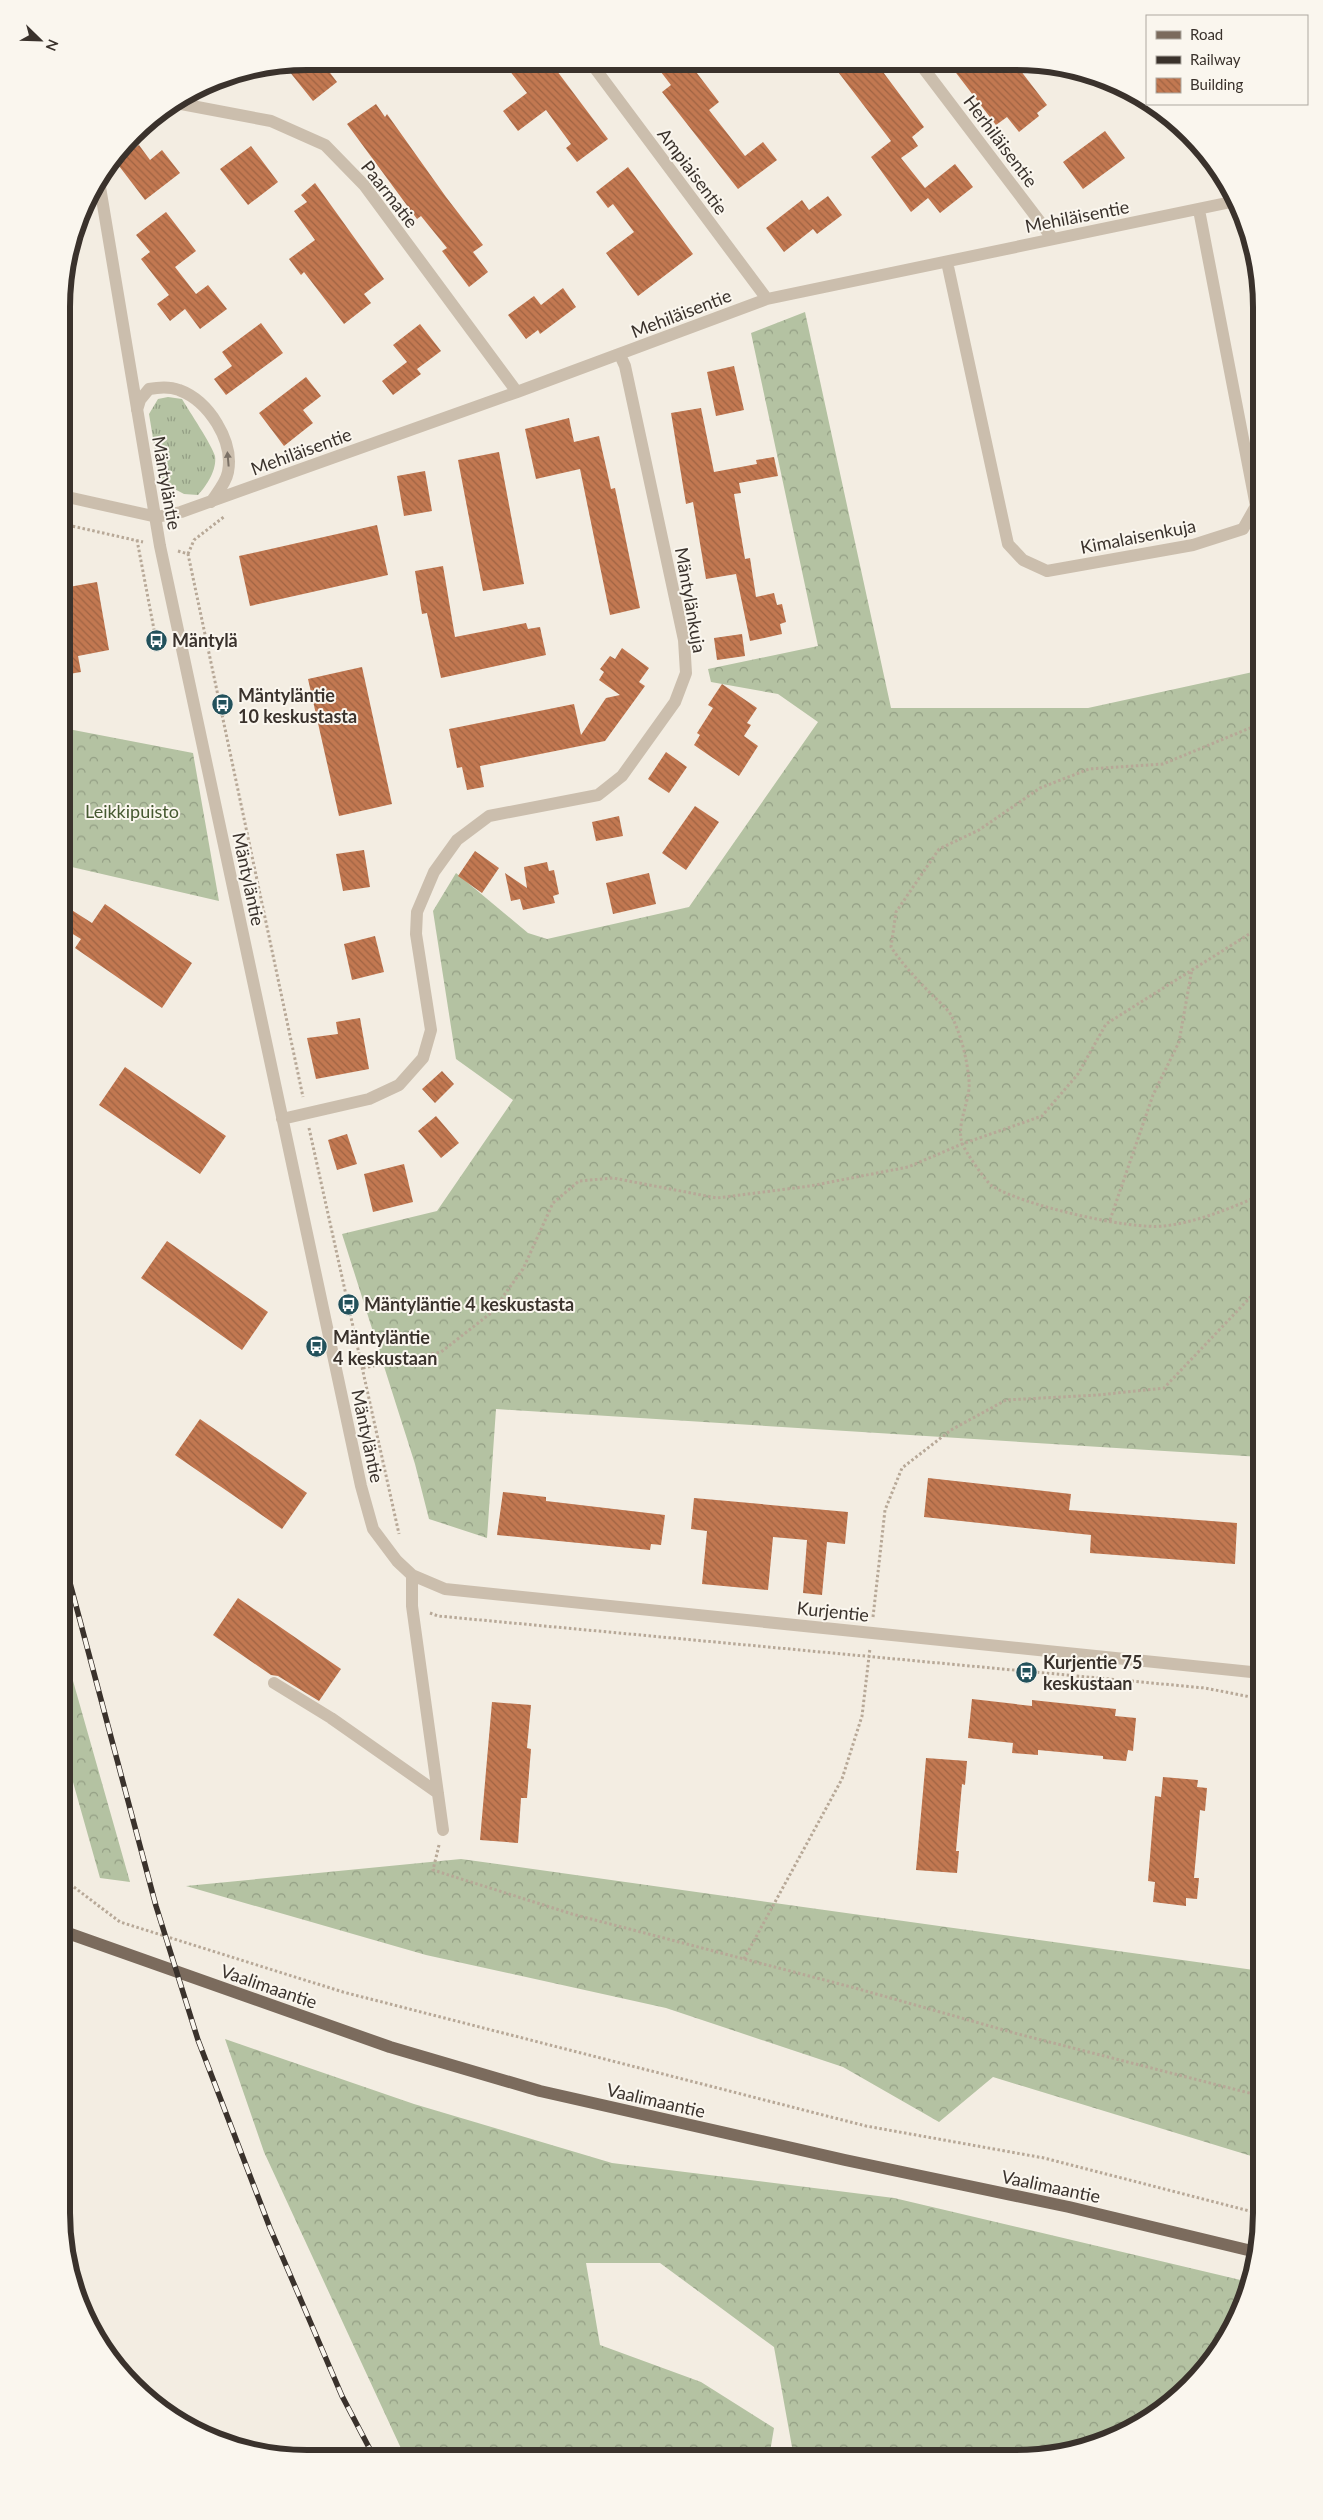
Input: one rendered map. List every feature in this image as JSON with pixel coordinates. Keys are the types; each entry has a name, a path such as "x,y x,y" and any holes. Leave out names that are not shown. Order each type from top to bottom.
{"main road":[{"name":"Vaalimaantie","path":"70,1934 390,2047 540,2091 845,2160 1069,2207 1250,2251"}],"street":[{"name":"Ampiaisentie","path":"596,70 767,299"},
{"name":"Herhiläisentie","path":"925,70 1053,239"},
{"name":"Paarmatie","path":"184,105 271,121 325,145 364,185 517,392"},
{"name":"Mäntyläntie","path":"101,189 137,412 157,517 160,546 361,1486 373,1529 404,1569"},
{"name":"Mehiläisentie","path":"157,517 211,502 620,355 767,299 1229,203"},
{"name":"Kimalaisenkuja","path":"1199,210 1253,490"},
{"name":"Kimalaisenkuja","path":"947,262 1008,544 1024,560 1047,572 1193,545 1243,529 1253,511"},
{"name":"Mäntylänkuja","path":"282,1119 369,1099 399,1085 423,1058 432,1030 416,934 417,912 434,872 457,840 489,816 598,795 622,776 675,702 686,673 684,640 625,366 620,355"},
{"path":"137,412 140,400 148,389 163,387 180,390 194,398 206,409 222,433 229,459 228,474 211,502"},
{"path":"70,498 157,517"},
{"path":"404,1569 412,1606 443,1830"},
{"name":"Kurjentie","path":"404,1569 445,1589 1253,1672"},
{"path":"274,1683 331,1718 438,1793"}],"path":[{"path":"232,514 222,517 194,540 188,554 306,1113 399,1534 404,1569"},
{"path":"70,526 137,540 188,554"},
{"path":"137,540 156,640"},
{"path":"1253,727 1163,764 1089,769 1040,788 979,830 939,849 896,912 891,947 903,966 950,1014 967,1061 970,1088 963,1115 962,1144 990,1185 1007,1194 1049,1207 1110,1220 1164,1226 1222,1212 1253,1199"},
{"path":"362,1368 441,1352 491,1312 523,1269 553,1203 579,1182 613,1178 717,1198 810,1186 908,1167 962,1144 1042,1116 1078,1074 1106,1024 1253,932"},
{"path":"1110,1220 1153,1095 1178,1042 1192,969"},
{"path":"744,1959 842,1779 862,1716 885,1510 902,1468 951,1430 1006,1400 1098,1395 1164,1388 1253,1295"},
{"path":"412,1606 438,1616 1204,1688 1253,1697"},
{"path":"443,1830 433,1870 572,1914 1018,2034 1253,2094"},
{"path":"70,1884 120,1922 343,1992 866,2126 1044,2158 1253,2212"}],"green space":[{"path":"805,312 891,708 1088,708 1253,672 1253,1456 496,1409 487,1538 429,1519 415,1464 342,1234 437,1211 513,1100 456,1059 433,911 456,873 528,933 547,939 689,907 818,722 778,694 711,682 708,669 818,646 751,333"},
{"path":"168,397 182,399 215,456 213,472 198,495 184,494 169,486 159,475 149,414 158,399"},
{"name":"Leikkipuisto","path":"70,729 193,753 219,901 70,867"},
{"path":"70,1670 130,1882 100,1878 70,1771"},
{"path":"461,1859 1253,1970 1253,2157 993,2077 939,2122 843,2067 666,2008 426,1955 186,1886"},
{"path":"225,2039 414,2104 612,2163 894,2198 1243,2281 1235,2304 1221,2332 1184,2381 1148,2410 1107,2432 1063,2445 1016,2450 793,2450 774,2347 660,2263 586,2263 600,2345 701,2382 774,2428 770,2450 402,2450 264,2152"}],"building":[{"path":"328,70 337,82 313,101 289,71"},
{"path":"509,70 556,70 608,139 577,162 566,148 571,144 546,110 518,131 503,111 527,93"},
{"path":"659,70 695,70 719,102 709,110 745,156 763,142 777,160 738,189 662,92 671,85"},
{"path":"837,70 882,70 924,127 912,137 918,146 901,158 925,188 955,164 973,187 940,213 928,198 911,212 871,157 891,141"},
{"path":"954,70 1020,70 1047,105 1037,113 1039,116 1019,132 1007,117 996,125"},
{"path":"376,104 385,117 387,114 483,245 473,252 488,272 469,287 442,251 447,248 421,216 417,219 347,124"},
{"path":"1105,131 1125,158 1083,189 1063,162"},
{"path":"139,145 150,160 162,150 180,173 145,200 118,164 126,155"},
{"path":"251,146 278,182 248,205 220,169"},
{"path":"628,167 693,254 638,296 606,253 634,232 613,204 608,208 596,192"},
{"path":"315,183 384,279 364,294 371,303 344,324 304,272 301,275 289,259 315,240 294,211 307,202 301,195"},
{"path":"828,196 842,215 817,234 813,229 784,252 766,228 802,200 809,210"},
{"path":"166,212 196,251 175,267 196,294 208,285 227,309 200,329 185,309 170,321 157,304 169,295 141,259 150,252 136,235"},
{"path":"563,288 576,307 540,334 538,330 526,339 508,315 534,296 541,305"},
{"path":"261,323 283,353 226,395 214,379 232,366 222,352"},
{"path":"420,324 441,351 417,369 421,374 393,395 382,381 407,362 393,345"},
{"path":"734,366 744,410 716,416 707,372"},
{"path":"306,377 321,396 303,410 313,423 284,446 259,413"},
{"path":"701,408 714,472 757,464 756,460 774,457 778,476 739,483 741,493 734,494 745,559 750,558 756,597 774,593 777,605 782,604 786,622 780,624 782,634 750,641 736,574 706,579 693,502 686,504 671,413"},
{"path":"569,418 574,442 599,436 611,489 615,488 640,608 610,615 580,469 536,479 525,429"},
{"path":"499,452 524,584 483,591 458,460"},
{"path":"425,471 432,511 404,516 397,476"},
{"path":"377,525 388,575 250,606 239,556"},
{"path":"443,566 455,637 526,623 528,629 540,627 546,655 441,678 427,613 422,614 415,571"},
{"path":"97,582 109,650 78,656 81,672 70,674 70,587"},
{"path":"742,634 745,656 717,660 714,638"},
{"path":"622,648 649,668 639,682 645,686 605,741 480,766 484,787 467,790 462,767 457,768 449,729 574,704 581,735 606,698 620,695 599,680 604,672 600,669 610,656 615,659"},
{"path":"362,667 392,804 339,816 308,679"},
{"path":"722,684 757,708 747,723 751,725 744,736 758,746 739,776 694,745 700,735 697,733 713,708 708,705"},
{"path":"666,752 687,767 669,793 648,779"},
{"path":"695,806 719,822 686,870 662,853"},
{"path":"619,816 623,836 596,841 592,822"},
{"path":"364,850 370,887 343,891 336,854"},
{"path":"475,851 499,868 482,893 458,876"},
{"path":"547,862 549,871 554,870 559,894 553,896 555,903 523,910 520,899 511,901 505,873 527,888 524,867"},
{"path":"649,873 656,904 613,914 606,883"},
{"path":"105,904 192,963 162,1008 75,948 81,939 70,932 70,909 92,923"},
{"path":"375,936 384,972 352,980 344,944"},
{"path":"360,1018 369,1069 316,1079 307,1038 338,1034 336,1022"},
{"path":"125,1067 226,1136 200,1174 99,1105"},
{"path":"442,1071 454,1084 435,1103 422,1089"},
{"path":"436,1116 459,1143 441,1158 418,1131"},
{"path":"347,1134 357,1164 337,1170 328,1140"},
{"path":"404,1164 413,1202 373,1212 364,1174"},
{"path":"167,1241 268,1312 242,1350 141,1278"},
{"path":"200,1419 307,1493 282,1529 175,1455"},
{"path":"928,1478 1071,1494 1069,1510 1237,1523 1235,1564 1090,1553 1091,1535 924,1517"},
{"path":"503,1492 546,1497 546,1501 665,1515 661,1545 651,1544 650,1550 497,1535"},
{"path":"694,1498 848,1512 845,1544 827,1542 822,1595 803,1593 807,1540 773,1537 768,1590 702,1584 707,1531 691,1529"},
{"path":"238,1598 341,1669 319,1701 278,1676 271,1675 213,1635"},
{"path":"972,1699 1032,1706 1032,1700 1116,1709 1115,1716 1136,1718 1133,1751 1128,1750 1126,1761 1103,1759 1103,1756 1038,1750 1038,1755 1012,1753 1013,1743 968,1738"},
{"path":"492,1702 531,1705 527,1748 531,1749 527,1798 521,1798 518,1843 480,1840"},
{"path":"926,1758 967,1761 965,1785 962,1784 956,1851 959,1851 957,1873 916,1870"},
{"path":"1163,1777 1198,1780 1197,1787 1207,1788 1205,1811 1200,1810 1194,1878 1199,1878 1197,1899 1186,1898 1186,1906 1153,1902 1155,1882 1148,1881 1155,1796 1161,1797"}],"railway":[{"path":"70,1583 156,1906 198,2040 270,2228 342,2396 370,2450"}],"place":[{"name":"Mäntylä","path":"156,640"},
{"name":"Mäntyläntie 10 keskustasta","path":"222,705"},
{"name":"Mäntyläntie 4 keskustasta","path":"348,1304"},
{"name":"Mäntyläntie 4 keskustaan","path":"317,1347"},
{"name":"Kurjentie 75 keskustaan","path":"1027,1672"}]}
